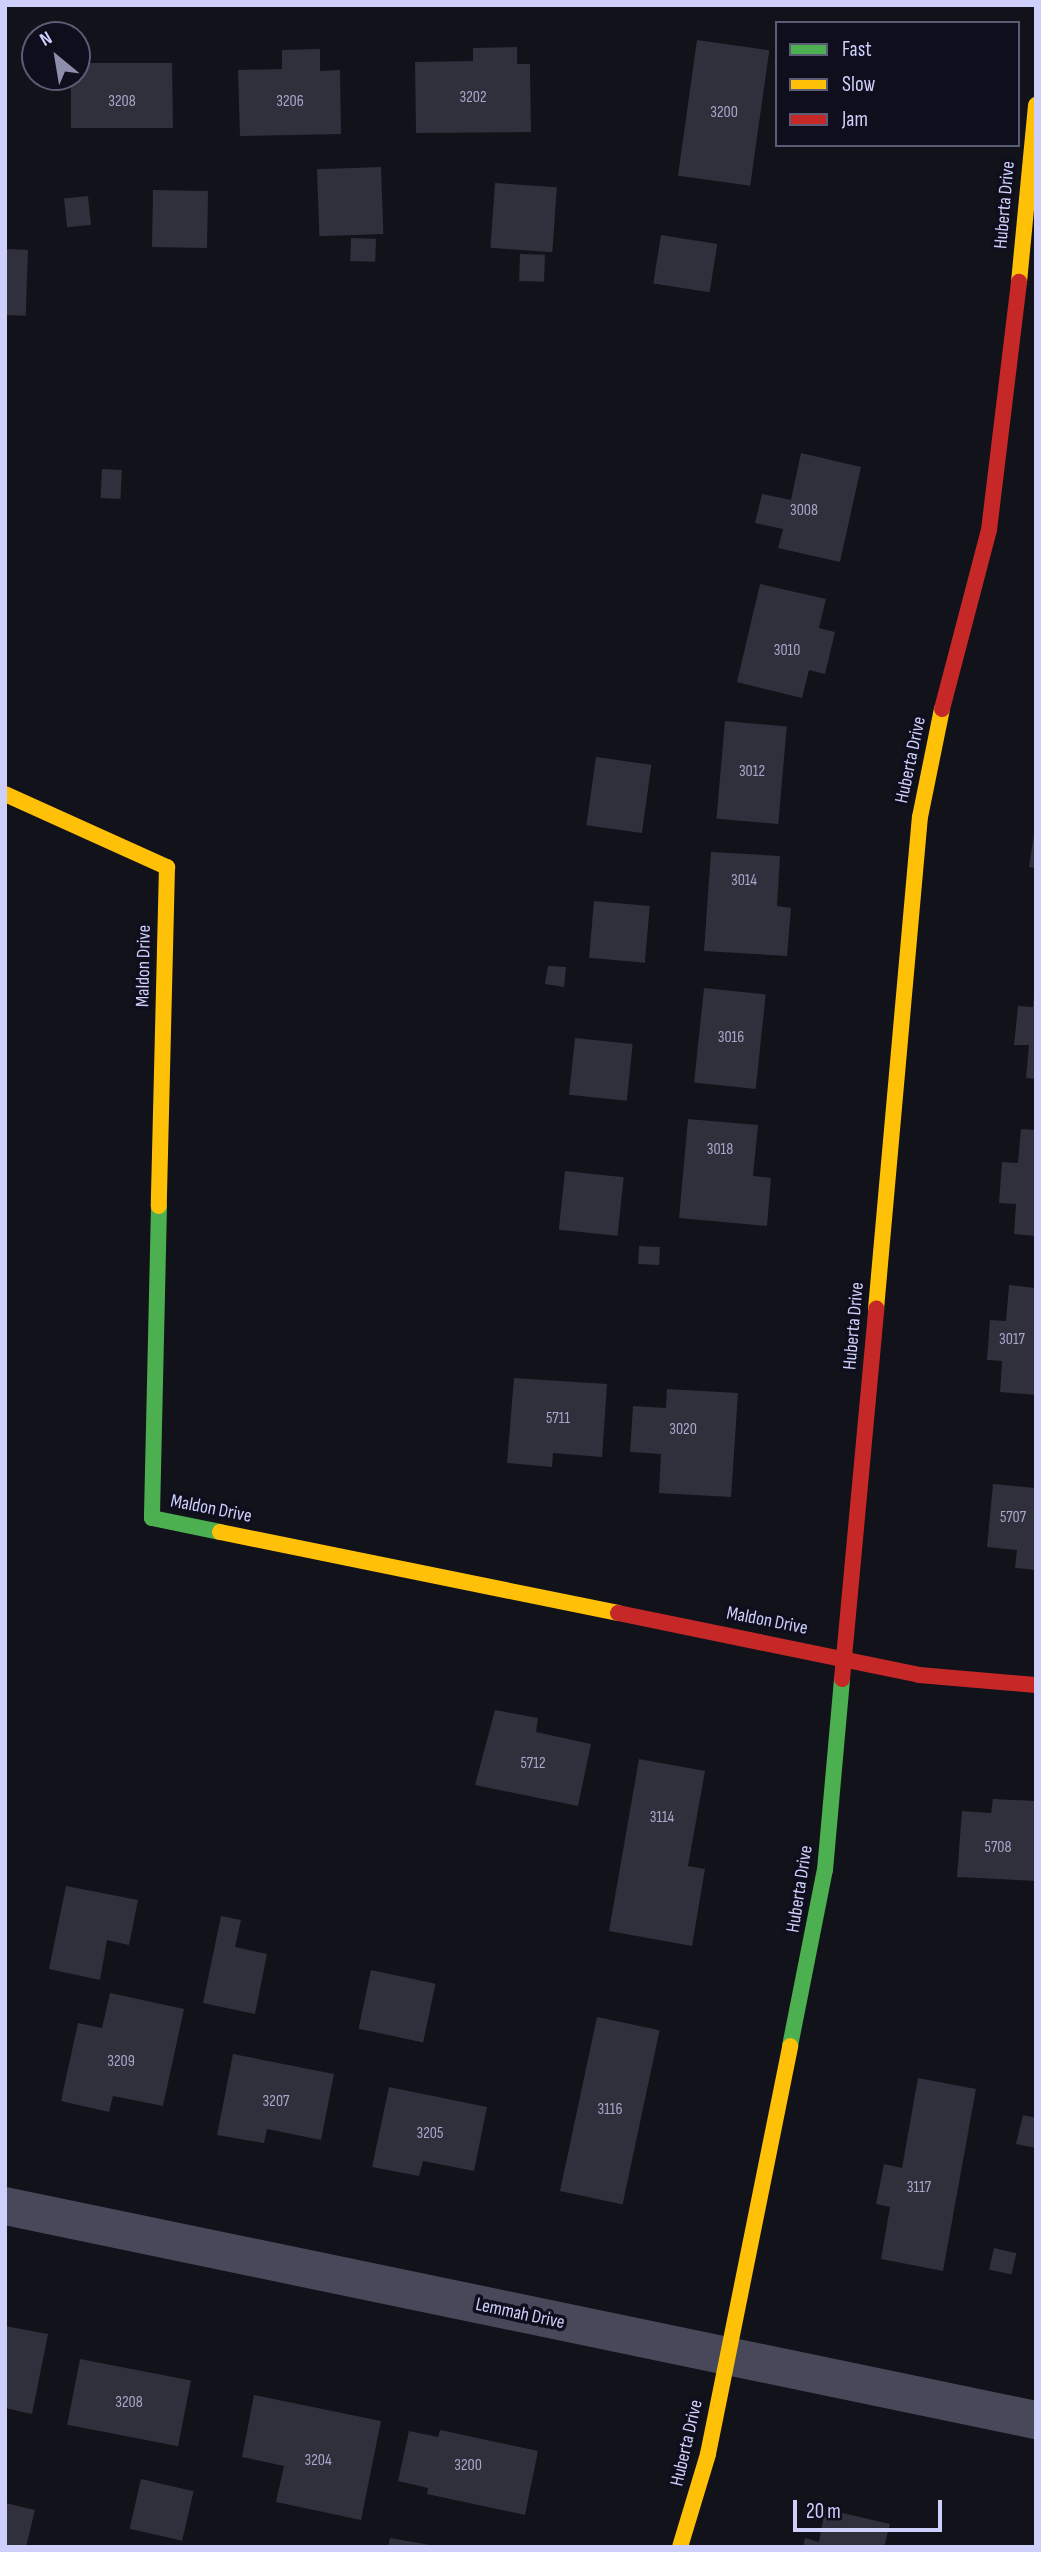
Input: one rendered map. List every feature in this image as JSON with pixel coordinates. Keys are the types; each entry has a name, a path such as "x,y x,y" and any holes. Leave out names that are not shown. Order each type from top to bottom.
{"street":[{"name":"Huberta Drive","path":"680,2547 708,2454 817,1919 846,1658 920,817 932,748 989,530 1007,413 1036,105"},
{"name":"Maldon Drive","path":"5,794 167,867 152,1518 919,1675 1036,1685"},
{"name":"Lemmah Drive","path":"5,2206 1036,2420"}],"building":[{"path":"697,40 769,50 750,186 678,176"},
{"path":"517,47 517,64 530,64 531,132 416,133 415,62 473,61 473,48"},
{"path":"320,49 320,71 340,70 341,134 240,136 238,70 282,69 282,50"},
{"path":"91,63 172,63 173,128 71,128 71,91 91,91"},
{"path":"381,167 383,234 319,236 317,169"},
{"path":"495,183 557,187 552,252 490,248"},
{"path":"153,190 208,191 207,248 152,247"},
{"path":"88,196 91,225 67,227 64,199"},
{"path":"661,235 717,244 710,292 653,283"},
{"path":"351,238 376,239 375,262 350,261"},
{"path":"5,249 28,250 26,316 5,315"},
{"path":"520,254 545,255 544,282 519,281"},
{"path":"801,453 861,467 840,562 778,548 783,529 755,523 762,494 791,500"},
{"path":"102,469 122,470 120,499 100,498"},
{"path":"760,584 826,599 819,628 835,632 825,674 809,670 802,698 737,682"},
{"path":"725,721 787,726 778,824 716,819"},
{"path":"596,757 651,765 642,833 586,825"},
{"path":"1036,822 1036,868 1029,867"},
{"path":"711,852 780,856 777,906 791,908 787,956 704,951"},
{"path":"594,901 650,906 645,963 589,958"},
{"path":"548,966 566,967 564,987 545,984"},
{"path":"704,988 766,994 756,1089 694,1082"},
{"path":"1034,995 1036,1079 1026,1078 1029,1045 1014,1045 1018,1006 1033,1007"},
{"path":"575,1038 633,1044 627,1101 569,1095"},
{"path":"688,1119 758,1125 753,1176 771,1178 767,1226 679,1218"},
{"path":"1021,1129 1036,1130 1036,1236 1014,1234 1016,1204 999,1203 1002,1162 1018,1163"},
{"path":"565,1171 624,1177 618,1236 559,1230"},
{"path":"639,1246 660,1247 659,1265 638,1264"},
{"path":"1009,1285 1036,1288 1036,1395 1000,1392 1002,1361 987,1360 990,1320 1006,1321"},
{"path":"514,1378 607,1384 602,1457 553,1453 552,1467 507,1463"},
{"path":"667,1389 738,1393 731,1497 659,1493 661,1454 630,1452 633,1406 666,1408"},
{"path":"993,1484 1036,1488 1036,1570 1015,1568 1017,1550 987,1547"},
{"path":"495,1710 538,1718 536,1732 591,1744 578,1806 475,1785"},
{"path":"639,1759 705,1771 688,1866 705,1869 692,1946 609,1931"},
{"path":"993,1799 1035,1801 1036,1881 957,1877 962,1811 991,1813"},
{"path":"66,1886 138,1900 129,1945 107,1940 100,1980 49,1969"},
{"path":"221,1916 241,1920 235,1947 267,1954 255,2014 203,2003"},
{"path":"371,1970 436,1984 423,2042 359,2029"},
{"path":"110,1993 184,2009 163,2106 113,2096 109,2112 61,2101 78,2023 102,2028"},
{"path":"597,2017 660,2030 623,2204 560,2191"},
{"path":"233,2054 334,2074 321,2140 267,2129 264,2143 217,2135"},
{"path":"918,2078 976,2089 943,2271 881,2259 890,2207 876,2204 884,2164 902,2168"},
{"path":"389,2087 487,2107 474,2171 423,2161 419,2176 372,2167"},
{"path":"1023,2115 1036,2118 1036,2148 1016,2144"},
{"path":"994,2248 1016,2253 1011,2275 989,2269"},
{"path":"5,2326 48,2334 32,2414 5,2408"},
{"path":"80,2359 191,2381 178,2446 67,2425"},
{"path":"254,2395 381,2421 361,2520 276,2502 284,2466 242,2457"},
{"path":"440,2430 538,2451 525,2515 427,2494 428,2488 398,2481 409,2431 438,2437"},
{"path":"141,2479 194,2491 182,2541 130,2529"},
{"path":"5,2503 35,2510 26,2547 5,2547"},
{"path":"825,2509 890,2524 884,2547 803,2547 805,2538 819,2542"},
{"path":"390,2538 430,2545 430,2547 388,2547"}],"traffic: fast":[{"path":"159,1206 152,1518 220,1532"},
{"path":"790,2046 825,1870 842,1679"}],"traffic: slow":[{"path":"1019,282 1036,105"},
{"path":"876,1309 920,817 942,709"},
{"path":"5,794 167,867 159,1206"},
{"path":"220,1532 618,1613"},
{"path":"680,2547 708,2454 790,2046"}],"traffic: jam":[{"path":"942,709 989,530 1019,282"},
{"path":"842,1679 876,1309"},
{"path":"618,1613 919,1675 1036,1685"}]}
